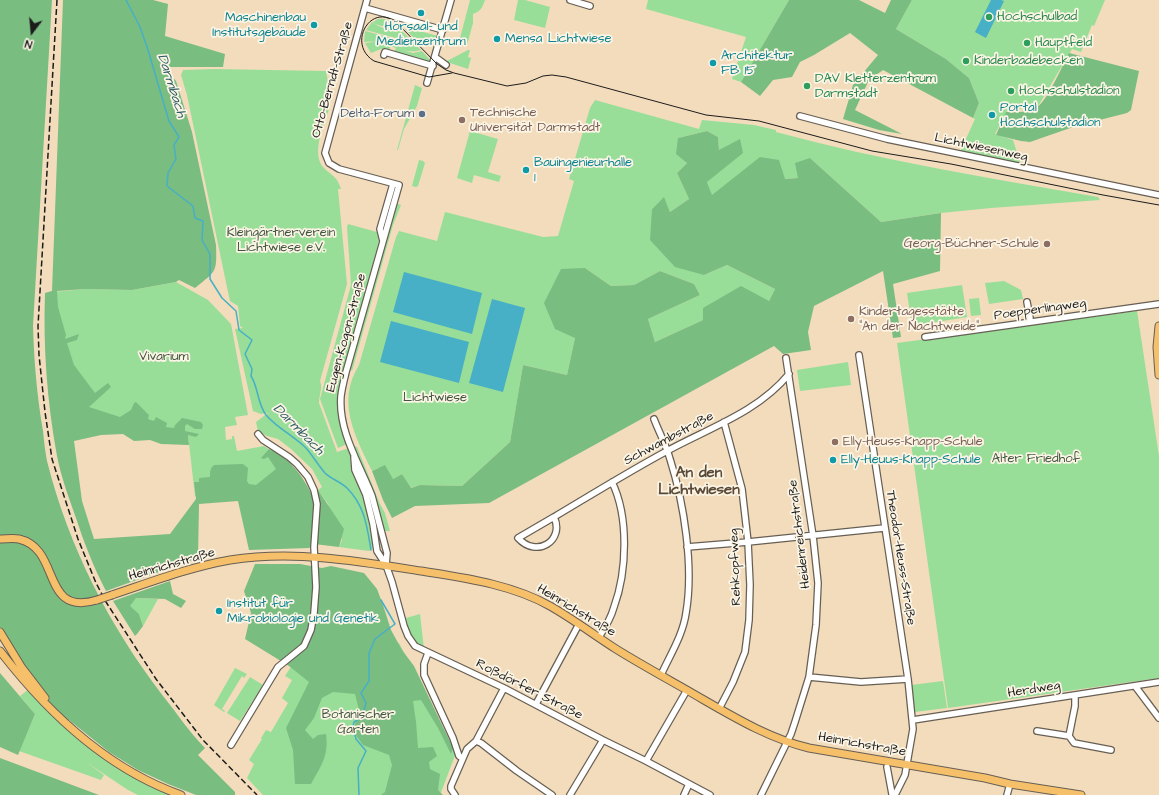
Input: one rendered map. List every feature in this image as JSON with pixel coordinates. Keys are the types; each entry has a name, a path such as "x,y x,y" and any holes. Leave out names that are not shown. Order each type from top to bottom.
{"main road":[{"path":"1159,326 1157,347 1159,375"},
{"name":"Heinrichstraße","path":"2,540 24,541 37,550 43,558 58,590 65,599 78,604 98,600 201,566 246,558 314,557 386,565 443,574 512,589 550,606 719,709 759,730 787,742 809,748 986,778 1010,784 1081,795"},
{"path":"0,632 22,668 62,719"},
{"path":"0,650 32,690 62,719 105,756 148,781 181,795"}],"street":[{"name":"Otto-Berndt-Straße","path":"367,0 326,145 326,156 329,163 338,168 396,185"},
{"path":"428,83 451,0"},
{"path":"570,0 590,6"},
{"path":"365,8 443,30"},
{"path":"384,55 384,52 433,66"},
{"path":"435,57 446,65"},
{"name":"Lichtwiesenweg","path":"800,116 887,139 1159,195"},
{"name":"Eugen-Kogon-Straße","path":"386,565 387,553 372,496 344,427 341,412 341,396 383,241 396,185"},
{"path":"1027,302 1030,318"},
{"name":"Poepperlingweg","path":"925,337 1159,304"},
{"name":"Theodor-Heuss-Straße","path":"859,355 913,720 913,729 905,774 894,795"},
{"name":"Heidenreichstraße","path":"761,795 795,722 809,677 816,625 818,583 813,536 786,358"},
{"name":"Schwambstraße","path":"554,517 557,524 556,532 551,541 543,547 533,548 524,544 518,538 667,450 757,404 776,388 789,374"},
{"path":"654,419 667,450 681,506 687,547 689,585 686,614 678,642 661,675"},
{"name":"Rehkopfweg","path":"719,709 733,682 744,652 749,613 748,542 742,488 724,422"},
{"path":"231,745 278,667 301,648 311,630 314,614 316,587 314,557 317,504 312,484 297,464 263,440 258,434"},
{"name":"Eugen-Kogon-Straße","path":"354,452 355,470 366,495 373,524 377,551 386,565"},
{"path":"599,637 614,609 620,586 623,564 623,523 616,489 612,482"},
{"path":"687,547 884,528"},
{"name":"Roßdörfer Straße","path":"386,565 404,626 408,636 415,646 536,704 603,740 646,760 710,795"},
{"path":"536,704 579,624"},
{"path":"428,653 424,664 424,675 453,738 459,756 462,758"},
{"path":"809,677 861,682 908,679"},
{"name":"Herdweg","path":"913,720 1159,682"},
{"path":"1135,686 1159,718"},
{"path":"456,795 451,789 462,758 467,750 476,741 504,688"},
{"path":"646,760 687,690"},
{"path":"1069,736 1076,695"},
{"path":"1037,731 1069,736 1074,743 1111,750"},
{"path":"570,795 603,740"},
{"path":"476,741 481,743 517,771 552,795"},
{"path":"887,767 892,794 894,795"},
{"path":"684,795 690,784"},
{"path":"1007,795 1010,784"}],"green space":[{"path":"0,0 52,0 33,326 36,378 45,450 56,493 79,555 108,613 125,642 163,696 188,729 205,748 198,755 235,792 235,795 196,795 138,770 109,752 69,720 62,719 22,668 0,631"},
{"path":"63,0 153,0 168,4 165,36 225,54 223,67 164,67 176,81 192,132 216,245 216,261 214,271 195,288 179,280 176,282 132,290 86,289 57,291 58,307 66,335 65,339 79,334 77,340 67,343 74,365 95,393 108,383 111,387 89,407 120,417 131,410 136,402 149,415 148,419 154,421 156,417 167,423 166,427 174,428 182,418 201,422 203,425 202,429 195,429 187,424 185,426 185,431 199,434 196,437 188,435 189,445 161,444 150,440 134,441 123,434 101,435 74,441 82,501 94,539 170,534 196,499 194,482 199,482 199,478 210,477 211,469 214,465 243,464 248,468 247,481 249,484 256,485 276,469 268,457 264,459 261,458 269,449 283,457 295,468 312,495 318,490 344,529 339,547 314,544 309,548 249,550 238,501 199,504 198,558 106,591 82,537 65,487 57,456 46,374 45,293 52,291"},
{"path":"470,0 485,0 481,9 473,14 473,23 467,45 459,42"},
{"path":"518,0 525,0 550,7 545,28 514,20"},
{"path":"648,0 789,0 741,82 732,79 746,37 646,9"},
{"path":"789,0 859,0 885,13 891,0 912,0 896,29 946,59 969,78 979,103 973,118 883,70 869,80 855,110 902,134 879,130 843,119 853,85 878,55 850,33 800,62 792,77 773,80 760,96 741,82"},
{"name":"Hochschulstadion","path":"912,0 1105,0 1094,26 1092,25 1081,52 1072,49 1037,108 1008,109 995,134 1013,140 1021,165 960,152 975,119 973,118 979,103 969,78 946,59 896,29"},
{"path":"378,19 391,21 401,29 395,30 373,22"},
{"path":"372,22 386,29 401,30 410,39 403,40 366,30"},
{"path":"405,29 412,29 438,36 436,43 414,38"},
{"path":"365,31 403,41 411,40 421,50 407,51 379,42 364,42"},
{"path":"373,42 391,46 389,50 381,49 371,53 365,43"},
{"path":"396,48 413,53 422,51 431,62 394,52"},
{"path":"470,50 468,57 471,58 468,69 447,62 447,61"},
{"path":"1069,53 1139,71 1131,110 1127,113 1076,126 1030,142 996,135 1006,112 1022,112 1030,110 1037,107 1041,103 1050,90"},
{"name":"Kleingärtnerverein Lichtwiese e.V.","path":"214,69 326,71 329,88 326,104 330,106 322,129 318,146 318,155 324,168 336,179 341,189 338,189 347,284 320,381 321,389 319,403 337,452 349,448 365,503 373,545 372,549 369,551 339,547 342,540 328,504 318,490 322,487 312,469 278,439 267,436 258,431 256,422 268,413 261,414 253,411 235,329 243,328 240,326 238,306 230,301 187,95 181,75 183,70"},
{"path":"415,85 422,88 417,106 404,129 397,150"},
{"name":"Lichtwiese","path":"595,100 699,129 702,120 754,125 856,152 977,176 1098,197 1100,200 941,213 881,222 810,158 798,178 784,179 761,157 712,196 707,182 719,150 718,137 707,131 678,138 687,163 677,173 689,199 670,212 664,198 652,209 704,275 727,265 775,289 769,301 703,320 655,342 648,319 700,295 694,284 660,271 634,285 611,286 585,268 575,338 567,375 523,365 510,442 462,486 420,485 410,488 402,474 393,479 378,468 372,471 354,432 350,419 349,392 352,379 359,365 399,231 437,241 445,212 543,237 558,236 574,181 569,179 590,108"},
{"path":"470,131 498,139 488,172 501,176 499,182 474,175 472,183 457,178"},
{"path":"707,131 718,137 719,150 740,139 743,153 707,182 712,195 760,157 779,160 785,179 798,178 795,163 810,158 881,222 941,213 940,271 893,284 901,337 893,338 883,271 814,306 808,332 811,350 783,354 774,346 489,503 415,506 392,518 383,500 372,471 385,465 393,479 402,474 411,488 420,485 462,486 510,442 523,365 567,375 575,338 555,329 544,303 561,269 585,268 611,286 634,285 660,271 694,284 700,295 648,319 655,342 703,320 703,308 741,286 769,301 775,289 727,265 704,275 675,267 650,240 652,209 664,197 670,212 689,199 677,173 687,163 676,154 678,138"},
{"path":"419,160 425,163 418,186 416,187 412,186"},
{"path":"396,203 401,205 393,225 352,371 350,368"},
{"path":"348,224 377,232 379,241 340,386 339,415 347,444 338,448 320,399 351,285"},
{"path":"1004,281 1021,290 1023,299 989,304 985,283"},
{"name":"Vivarium","path":"176,282 208,300 231,324 248,415 235,417 237,425 225,427 226,440 232,439 232,436 234,436 237,451 264,446 286,462 285,484 195,496 188,435 57,405 52,292 86,289 132,290"},
{"path":"962,285 967,317 912,326 907,293"},
{"path":"979,298 981,315 971,316 969,299"},
{"name":"Alter Friedhof","path":"1137,311 1159,456 1159,678 948,708 897,343"},
{"path":"848,362 851,385 800,391 797,370"},
{"path":"354,446 357,447 385,513 390,531 385,531 373,491"},
{"name":"Botanischer Garten","path":"255,564 300,564 322,568 331,566 364,573 377,589 391,630 402,650 414,666 453,748 451,754 438,728 421,700 413,701 418,748 433,747 437,756 429,762 430,769 440,774 438,790 443,795 381,795 385,792 392,765 389,755 363,745 353,731 359,710 355,694 333,692 322,698 314,718 305,730 313,739 318,735 326,734 327,742 323,760 311,784 295,784 293,750 286,728 309,682 289,666 245,639 251,613 244,591"},
{"path":"170,581 173,594 186,601 181,608 165,599 136,598 130,606 139,614 143,626 135,636 113,601"},
{"path":"136,598 158,599 143,626 139,614 129,606"},
{"path":"420,614 424,649 413,640 406,618"},
{"name":"Botanischer Garten","path":"399,643 456,753 440,795 263,795 247,778 254,764 249,760 266,730 271,732 288,703 282,698 292,680 285,676 296,659"},
{"path":"235,668 247,674 244,678 242,676 222,709 225,711 224,712 214,705"},
{"path":"0,673 35,714 18,755 0,747"},
{"path":"250,677 263,685 240,721 227,713"},
{"path":"943,681 947,708 915,712 911,685"},
{"path":"29,689 63,724 94,751 126,772 171,795 138,795 86,762 104,775 101,780 19,751 35,714 20,696"},
{"path":"0,758 99,795 0,795"}],"water":[{"name":"Hochschulbad","path":"991,0 1004,1 986,38 975,32"},
{"path":"404,272 482,293 472,334 393,312"},
{"path":"492,299 525,308 503,392 469,383"},
{"path":"391,321 469,342 459,383 380,362"}],"waterway":[{"name":"Darmbach","path":"126,0 140,27 169,121 179,137 174,145 176,159 168,173 167,186 193,206 195,218 203,221 202,240 210,254 210,279 222,298 236,311 239,330 252,340 245,354 252,369 251,376 254,381 261,406 270,420 306,448 325,473 345,486 353,495 358,502 364,517 371,550"},
{"name":"Darmbach","path":"359,795 358,768 366,751 356,739 353,726 354,722 362,717 366,703 361,693 369,681 369,653 375,639 395,624 381,600"}],"tram line":[{"path":"452,73 429,77 374,61 366,54 362,45 362,36 365,27 378,17 387,18 397,23 437,64 446,70 507,86 526,83 543,76 552,75 566,77 706,115 759,121 872,151 951,164 1159,205"}],"railway":[{"path":"57,0 38,326 39,355 52,459 78,539 96,583 106,602 156,679 203,740 257,795"}],"place":[{"name":"Hörsaal- und Medienzentrum","path":"421,13"},
{"name":"Hochschulbad","path":"989,17"},
{"name":"Maschinenbau Institutsgebäude","path":"314,25"},
{"name":"Mensa Lichtwiese","path":"497,39"},
{"name":"Hauptfeld","path":"1027,43"},
{"name":"Kinderbadebecken","path":"966,61"},
{"name":"Architektur FB 15","path":"713,63"},
{"name":"DAV Kletterzentrum Darmstadt","path":"807,86"},
{"name":"Hochschulstadion","path":"1011,91"},
{"name":"Delta-Forum","path":"422,114"},
{"name":"Portal Hochschulstadion","path":"992,115"},
{"name":"Technische Universität Darmstadt","path":"462,120"},
{"name":"Bauingenieurhalle 1","path":"526,170"},
{"name":"Georg-Büchner-Schule","path":"1047,244"},
{"name":"Kindertagesstätte \"An der Nachtweide\"","path":"851,319"},
{"name":"Elly-Heuss-Knapp-Schule","path":"835,442"},
{"name":"Elly-Heuus-Knapp-Schule","path":"833,460"},
{"name":"Institut für Mikrobiologie und Genetik","path":"219,611"}],"district":[{"name":"An den Lichtwiesen","path":"699,482"}]}
